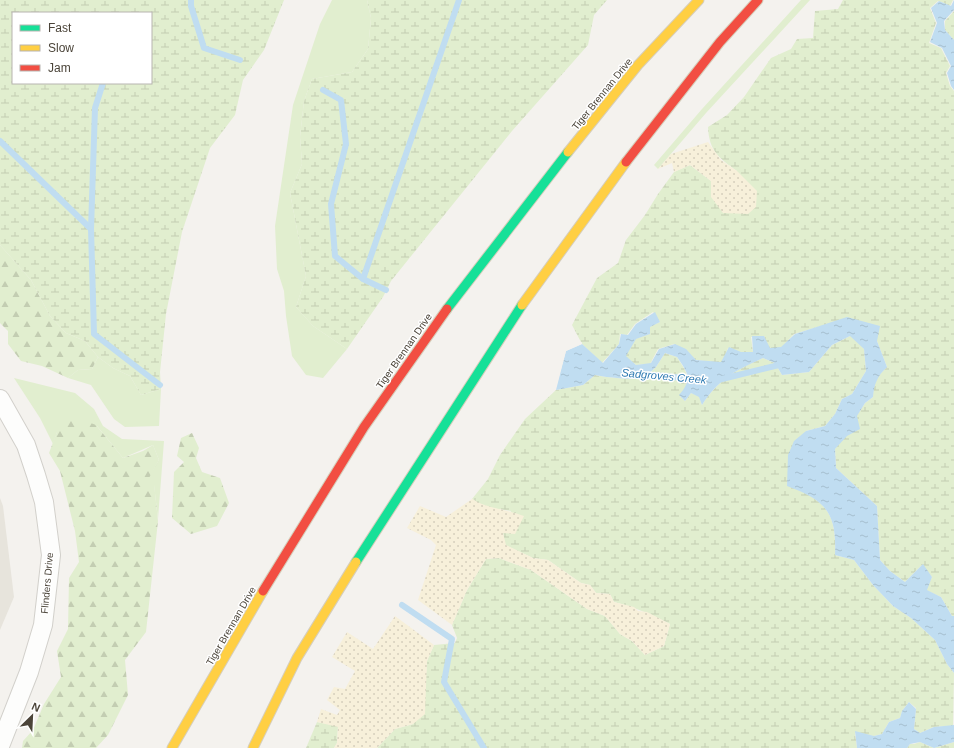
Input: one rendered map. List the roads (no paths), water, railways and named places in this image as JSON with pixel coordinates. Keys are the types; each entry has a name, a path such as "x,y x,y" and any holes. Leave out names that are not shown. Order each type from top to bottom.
{"main road":[{"name":"Tiger Brennan Drive","path":"172,748 312,509 365,425 404,369 467,282 601,111 674,24 699,0"},
{"path":"253,748 297,658 368,542 514,317 645,136 720,42 758,0"}],"street":[{"name":"Flinders Drive","path":"0,399 26,445 44,502 52,555 43,625 23,690 0,746"}],"water":[{"path":"954,0 954,10 944,21 945,30 954,40 954,90 951,86 947,73 951,66 942,48 930,42 937,23 931,8 939,1 951,6"},
{"path":"655,312 660,322 650,327 650,334 636,339 626,356 636,365 651,363 659,349 675,344 686,349 696,360 721,362 729,347 741,352 753,352 752,336 764,336 770,348 781,347 795,334 847,317 880,326 877,341 887,367 877,381 873,397 865,403 857,416 860,429 847,436 835,449 836,468 877,506 880,560 890,571 905,582 923,564 932,577 927,590 941,597 952,616 954,616 954,673 947,664 935,640 911,618 893,606 873,585 854,560 835,555 834,528 831,518 826,510 811,497 787,486 788,455 794,441 806,431 825,426 835,414 842,399 852,394 866,371 864,349 850,336 832,345 809,372 782,375 775,363 763,358 735,372 721,382 702,405 699,397 691,393 685,401 679,395 686,385 686,372 677,357 665,353 656,367 643,379 595,375 583,385 556,390 566,351 582,344 603,363 619,344 621,334 628,335 636,324"},
{"path":"909,702 916,709 914,729 920,733 934,727 954,725 954,742 934,748 920,742 910,744 907,748 857,748 855,731 874,736 882,734 889,722 900,718 902,711"}],"waterway":[{"path":"191,0 191,6 204,48 240,60"},
{"path":"363,279 459,0"},
{"path":"91,229 95,108 103,84"},
{"path":"323,90 341,100 346,144 331,204 335,256 363,279 386,290"},
{"path":"0,141 91,229 94,334 160,385"},
{"name":"Sadgroves Creek","path":"718,380 783,364"},
{"name":"Sadgroves Creek","path":"641,374 695,379"},
{"path":"402,605 452,639 444,682 484,748"}]}
